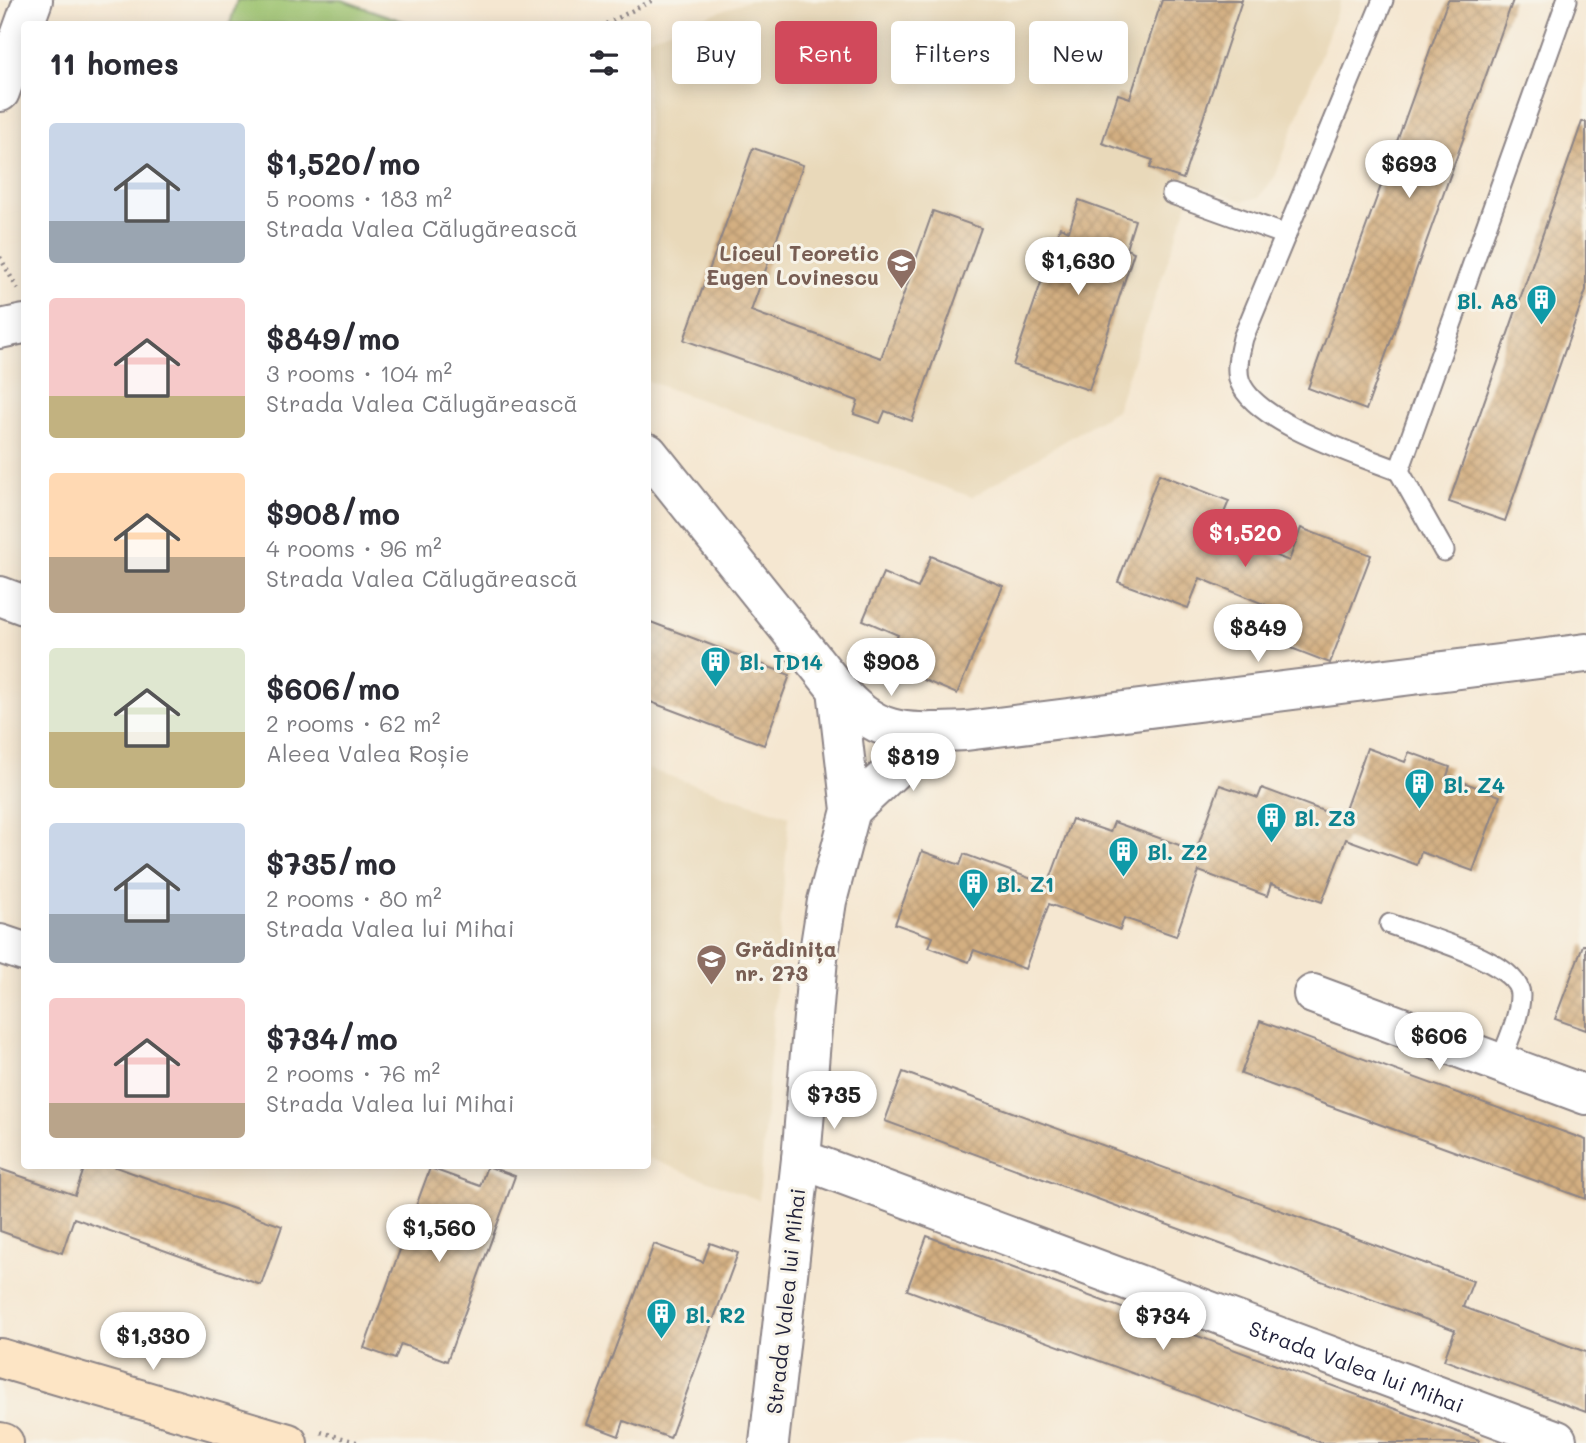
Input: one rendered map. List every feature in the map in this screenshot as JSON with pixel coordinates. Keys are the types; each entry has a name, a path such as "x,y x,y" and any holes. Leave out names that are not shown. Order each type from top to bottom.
{"main road":[{"path":"0,1358 288,1443"}],"street":[{"path":"25,21 33,0"},
{"path":"0,92 21,33"},
{"path":"0,329 21,325"},
{"path":"651,457 852,707 879,726 909,733 994,727 1586,653"},
{"path":"0,596 21,604"},
{"name":"Strada Valea lui Mihai","path":"769,1443 801,1159 818,958 833,874 851,810 837,689"},
{"path":"851,810 934,732"},
{"path":"0,944 21,951"},
{"path":"1312,994 1586,1095"},
{"name":"Strada Valea lui Mihai","path":"801,1159 1544,1435 1557,1440 1556,1443"}],"lane":[{"path":"1384,0 1243,338 1238,359 1240,381 1254,400 1282,423 1399,471 1444,551"},
{"path":"1399,471 1567,0"},
{"path":"1171,194 1286,235"},
{"path":"1390,925 1489,961 1511,976 1520,992 1519,1008 1500,1063"}],"path":[{"path":"612,21 653,0"},
{"path":"0,257 21,296"}],"shaded area":[{"name":"Liceul Teoretic Eugen Lovinescu","path":"750,0 1341,0 1275,177 1259,197 1243,201 1194,185 1116,410 972,497 651,382 651,37 672,29 672,84 761,84 761,21 694,21"},
{"name":"Grădinița nr. 273","path":"651,770 789,816 759,1200 651,1159"}],"green space":[{"path":"237,0 342,0 402,21 231,21"}],"building":[{"path":"1162,0 1242,0 1183,179 1150,168 1153,160 1102,143 1118,94 1130,98"},
{"path":"1448,0 1513,0 1366,410 1308,388"},
{"name":"Bl. A8","path":"1582,122 1586,122 1586,290 1505,521 1449,502"},
{"path":"753,148 803,165 751,311 881,358 933,211 981,228 912,421 885,411 880,423 854,414 858,401 684,340"},
{"path":"1079,200 1135,220 1126,249 1134,252 1089,390 1013,365 1060,227 1069,231"},
{"path":"1159,474 1229,501 1216,532 1289,561 1301,528 1371,555 1330,663 1260,636 1271,607 1200,578 1188,608 1118,582"},
{"path":"931,556 1003,586 957,694 886,664 898,635 863,620 883,573 918,588"},
{"name":"Bl. TD14","path":"651,622 790,675 764,745 651,702"},
{"path":"1367,748 1405,762 1409,752 1450,767 1447,776 1500,796 1473,871 1421,852 1417,865 1346,839 1322,902 1271,884 1267,896 1199,871 1176,936 1124,918 1120,930 1049,904 1025,969 974,950 969,962 929,947 933,937 895,924 922,851 960,865 964,854 1048,885 1072,819 1110,832 1114,822 1196,851 1220,785 1258,798 1262,788 1342,818"},
{"path":"1583,945 1586,945 1586,1030 1555,1019"},
{"path":"1260,1021 1586,1140 1586,1199 1241,1074"},
{"path":"903,1072 1473,1281 1463,1307 1586,1352 1586,1412 1444,1360 1455,1330 885,1121"},
{"path":"0,1169 75,1195 84,1169 121,1169 282,1226 261,1285 74,1218 62,1253 0,1231"},
{"path":"430,1169 480,1186 486,1169 495,1169 515,1176 447,1361 401,1344 395,1359 364,1348"},
{"path":"927,1236 1479,1440 1479,1443 1322,1443 907,1290"},
{"name":"Bl. R2","path":"710,1243 738,1253 670,1438 624,1421 619,1436 587,1424 654,1244 703,1262"}],"place":[{"name":"Liceul Teoretic Eugen Lovinescu","path":"902,291"},
{"name":"Bl. A8","path":"1541,327"},
{"name":"Bl. TD14","path":"716,688"},
{"name":"Bl. Z4","path":"1420,811"},
{"name":"Bl. Z3","path":"1271,844"},
{"name":"Bl. Z2","path":"1124,878"},
{"name":"Bl. Z1","path":"973,910"},
{"name":"Grădinița nr. 273","path":"712,987"},
{"name":"Bl. R2","path":"662,1341"}]}
